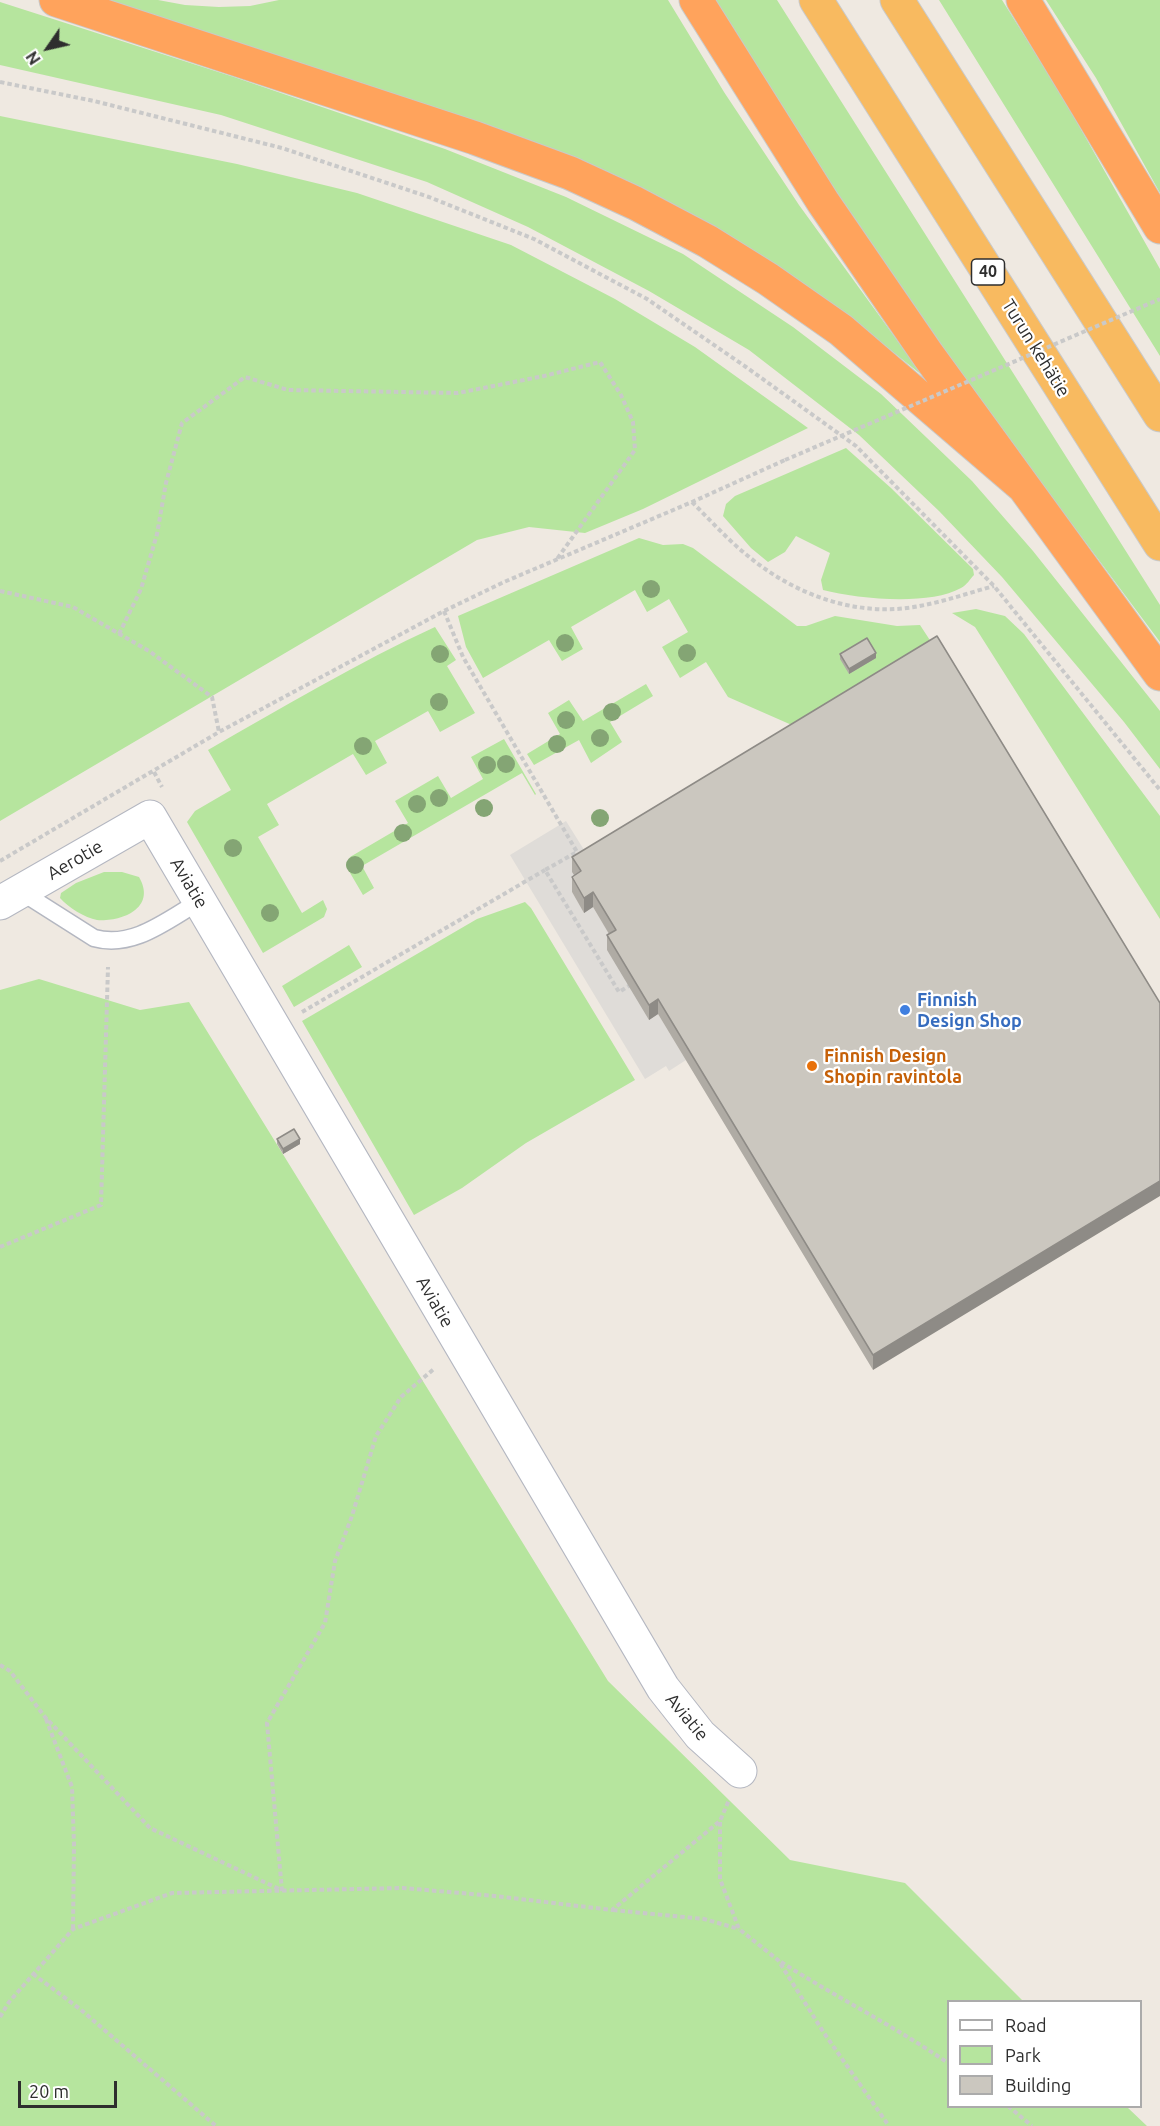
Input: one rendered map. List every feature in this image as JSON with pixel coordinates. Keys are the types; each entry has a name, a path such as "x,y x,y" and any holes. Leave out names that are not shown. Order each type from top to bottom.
{"highway":[{"path":"56,0 475,138 570,173 635,203 733,257 841,330 1024,488"},
{"path":"696,0 823,202 928,355 1160,674"},
{"name":"Turun kehätie","path":"816,0 1160,544"},
{"path":"897,0 1160,415"},
{"path":"1023,0 1160,227"}],"street":[{"name":"Aerotie","path":"10,897 150,817"},
{"name":"Aviatie","path":"150,817 663,1688 700,1735 740,1771"}],"lane":[{"path":"10,897 94,938 107,942 130,939 143,934 200,901"}],"path":[{"path":"0,82 94,101 282,148 429,197 534,239 647,299 856,446 994,586 1160,790"},
{"path":"0,861 219,732 444,611 557,559 1160,299"},
{"path":"119,634 141,589 182,423 245,377 288,390 458,393 600,362 621,395 633,422 635,450 557,559"},
{"path":"692,502 748,556 790,585 823,598 859,608 895,609 930,604 994,586"},
{"path":"0,591 73,607 149,651 212,697 219,732"},
{"path":"294,1017 577,852 463,657 444,611"},
{"path":"545,870 619,992 638,981"},
{"path":"0,1247 100,1205 108,967"},
{"path":"282,1891 267,1723 325,1623 335,1561 352,1516 376,1436 401,1397 461,1346"},
{"path":"0,1665 10,1671 45,1716 150,1828 282,1891"},
{"path":"45,1716 72,1787 73,1929"},
{"path":"739,1929 720,1879 720,1821 740,1771"},
{"path":"612,1910 720,1821"},
{"path":"0,2017 9,2002 73,1929 172,1893 403,1888 704,1919 739,1929 778,1960 831,1993 892,2026 947,2062"},
{"path":"778,1960 824,2033 889,2126"},
{"path":"33,1974 80,2008 216,2126"},
{"path":"1010,2108 1032,2126"}],"green space":[{"path":"109,0 158,0 185,5 219,7 250,6 279,0 668,0 724,92 799,205 923,376 843,312 783,272 189,26"},
{"path":"715,0 777,0 1160,605 1160,642 1002,430 910,301 811,152"},
{"path":"939,0 1002,0 1061,94 1160,269 1160,356"},
{"path":"1046,0 1160,0 1160,193 1096,78"},
{"path":"0,2 234,77 445,149 566,197 683,254 793,327 881,394 972,481 1033,551 1160,711 1160,769 1124,722 1002,577 939,511 859,435 749,350 649,291 528,227 427,182 221,115 0,65"},
{"path":"0,116 237,164 357,193 511,245 615,299 695,347 808,428 643,509 585,533 529,527 477,540 0,821"},
{"path":"846,448 891,488 973,569 974,575 965,585 947,594 913,599 874,598 823,590 821,580 830,553 796,536 785,552 768,562 751,548 723,516 726,504 735,496"},
{"path":"639,538 663,545 683,544 693,548 797,626 806,626 835,616 897,626 920,625 937,651 794,726 728,697 706,662 680,678 662,647 688,632 669,599 647,612 635,590 571,627 583,649 562,661 549,640 483,678 466,647 458,616"},
{"path":"976,609 1005,616 1024,634 1160,816 1160,919 975,627 952,613"},
{"path":"435,627 456,660 447,666 475,713 440,732 428,711 375,741 387,763 366,775 353,754 267,804 279,825 258,837 302,913 323,900 327,909 324,917 263,953 187,822 195,811 231,790 208,750 349,670"},
{"path":"646,684 653,696 610,722 622,742 591,763 579,740 534,765 527,754 560,734 548,713 569,700 583,721"},
{"path":"504,739 536,794 522,773 362,866 374,888 363,895 346,866 350,857 408,823 395,801 438,776 451,798 483,779 471,757"},
{"path":"104,872 122,872 139,877 144,897 134,911 117,918 97,920 77,912 60,898 61,893 76,883"},
{"path":"525,902 531,908 635,1080 526,1143 462,1188 414,1215 302,1021 477,919"},
{"path":"349,945 362,967 294,1007 282,986"},
{"path":"39,979 140,1010 189,1002 608,1681 790,1860 905,1883 1022,2000 947,2000 947,2108 1128,2108 1147,2126 0,2126 0,990"}],"shaded area":[{"path":"566,821 591,861 581,886 572,892 584,912 593,907 686,1060 669,1071 666,1066 645,1079 510,855"}],"building":[{"path":"937,636 1160,1003 1160,1181 873,1355 658,999 649,1005 607,935 616,930 593,892 584,898 572,877 581,871 572,857"},
{"path":"867,638 876,653 849,669 840,654"},
{"path":"294,1129 300,1139 283,1149 277,1139"}],"place":[{"name":"Finnish Design Shop","path":"905,1010"},
{"name":"Finnish Design Shopin ravintola","path":"812,1066"}]}
